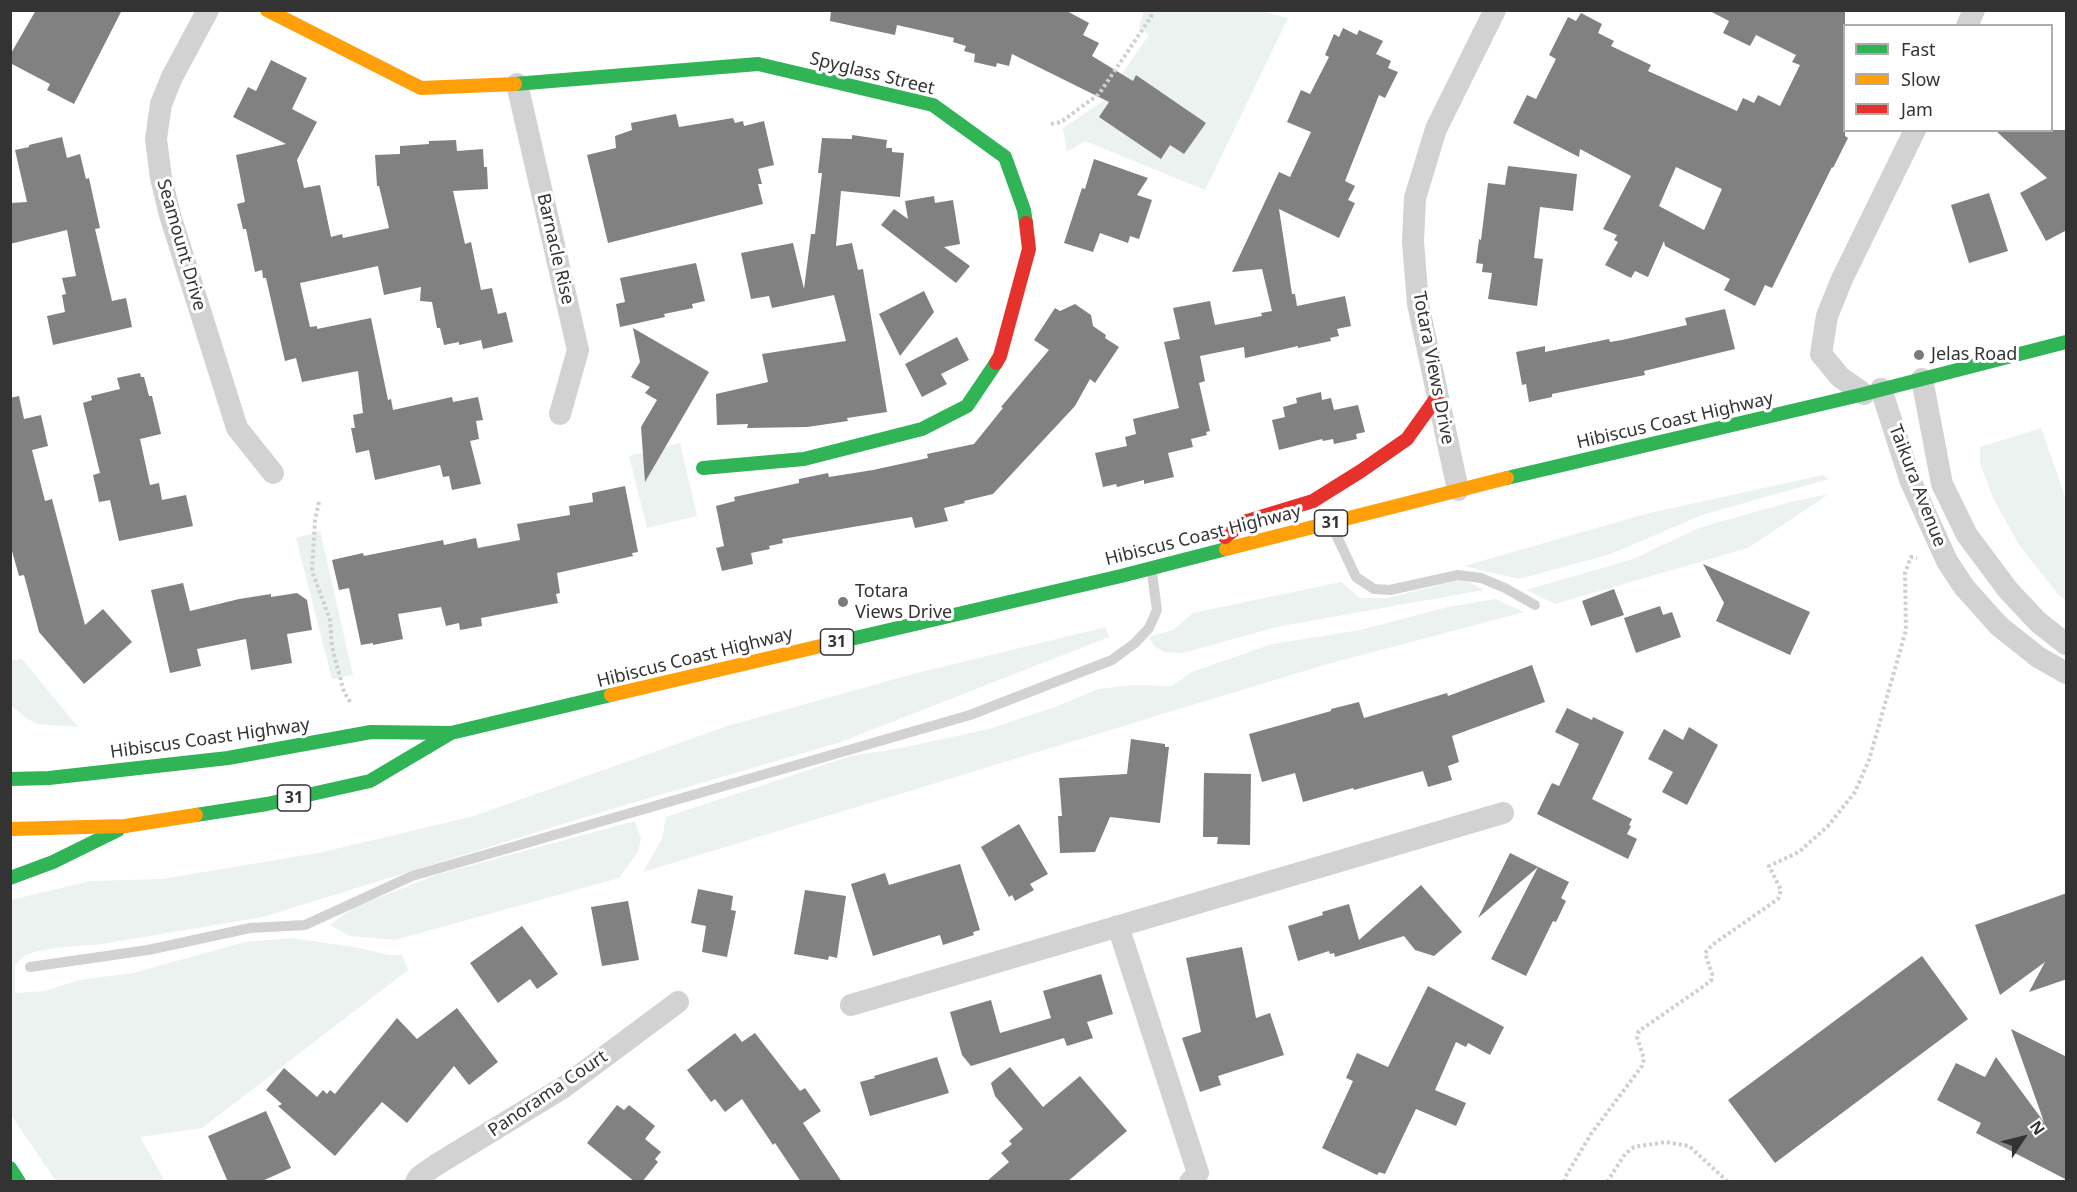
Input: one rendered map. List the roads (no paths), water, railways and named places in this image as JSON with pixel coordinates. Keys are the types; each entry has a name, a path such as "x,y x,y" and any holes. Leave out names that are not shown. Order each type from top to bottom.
{"main road":[{"name":"Spyglass Street","path":"267,10 421,88 517,84 758,64 933,105 1005,157 1021,200 1029,249 1000,356 967,406 922,429 804,459 703,468"},
{"name":"Hibiscus Coast Highway","path":"10,779 50,778 228,758 372,732 451,734 1152,568 1458,490 1873,392 2067,342"},
{"path":"1203,555 1244,522 1313,501 1389,453 1407,439 1437,397"},
{"name":"Hibiscus Coast Highway","path":"10,829 125,826 267,804 370,781 451,734"},
{"path":"20,763 50,778"},
{"path":"10,878 53,862 125,826"},
{"path":"10,1168 19,1182"}],"street":[{"name":"Seamount Drive","path":"208,10 172,77 161,104 156,138 161,178 170,215 237,428 273,473"},
{"name":"Totara Views Drive","path":"1458,490 1418,304 1413,242 1415,198 1436,129 1495,10"},
{"path":"1968,24 1974,10"},
{"name":"Barnacle Rise","path":"517,84 578,350 560,414"},
{"path":"1873,392 1840,377 1821,354 1827,316 1842,279 1914,132"},
{"name":"Taikura Avenue","path":"1922,379 1942,484 1967,535 2008,590 2038,622 2067,644"},
{"name":"Taikura Avenue","path":"1873,392 1947,561 1964,587 1999,626 2038,657 2067,673"},
{"path":"851,1005 1503,813"},
{"path":"1118,926 1194,1177"},
{"name":"Panorama Court","path":"416,1182 419,1177 436,1165 564,1086 678,1002"}],"lane":[{"path":"1331,523 1356,577 1374,588 1390,590 1458,574 1481,578 1535,605"},
{"path":"30,967 148,950 250,928 305,925 412,876 970,715 1112,660 1135,643 1149,628 1156,610 1152,568"}],"place":[{"name":"Jelas Road","path":"1919,355"},
{"name":"Totara Views Drive","path":"843,602"}]}
